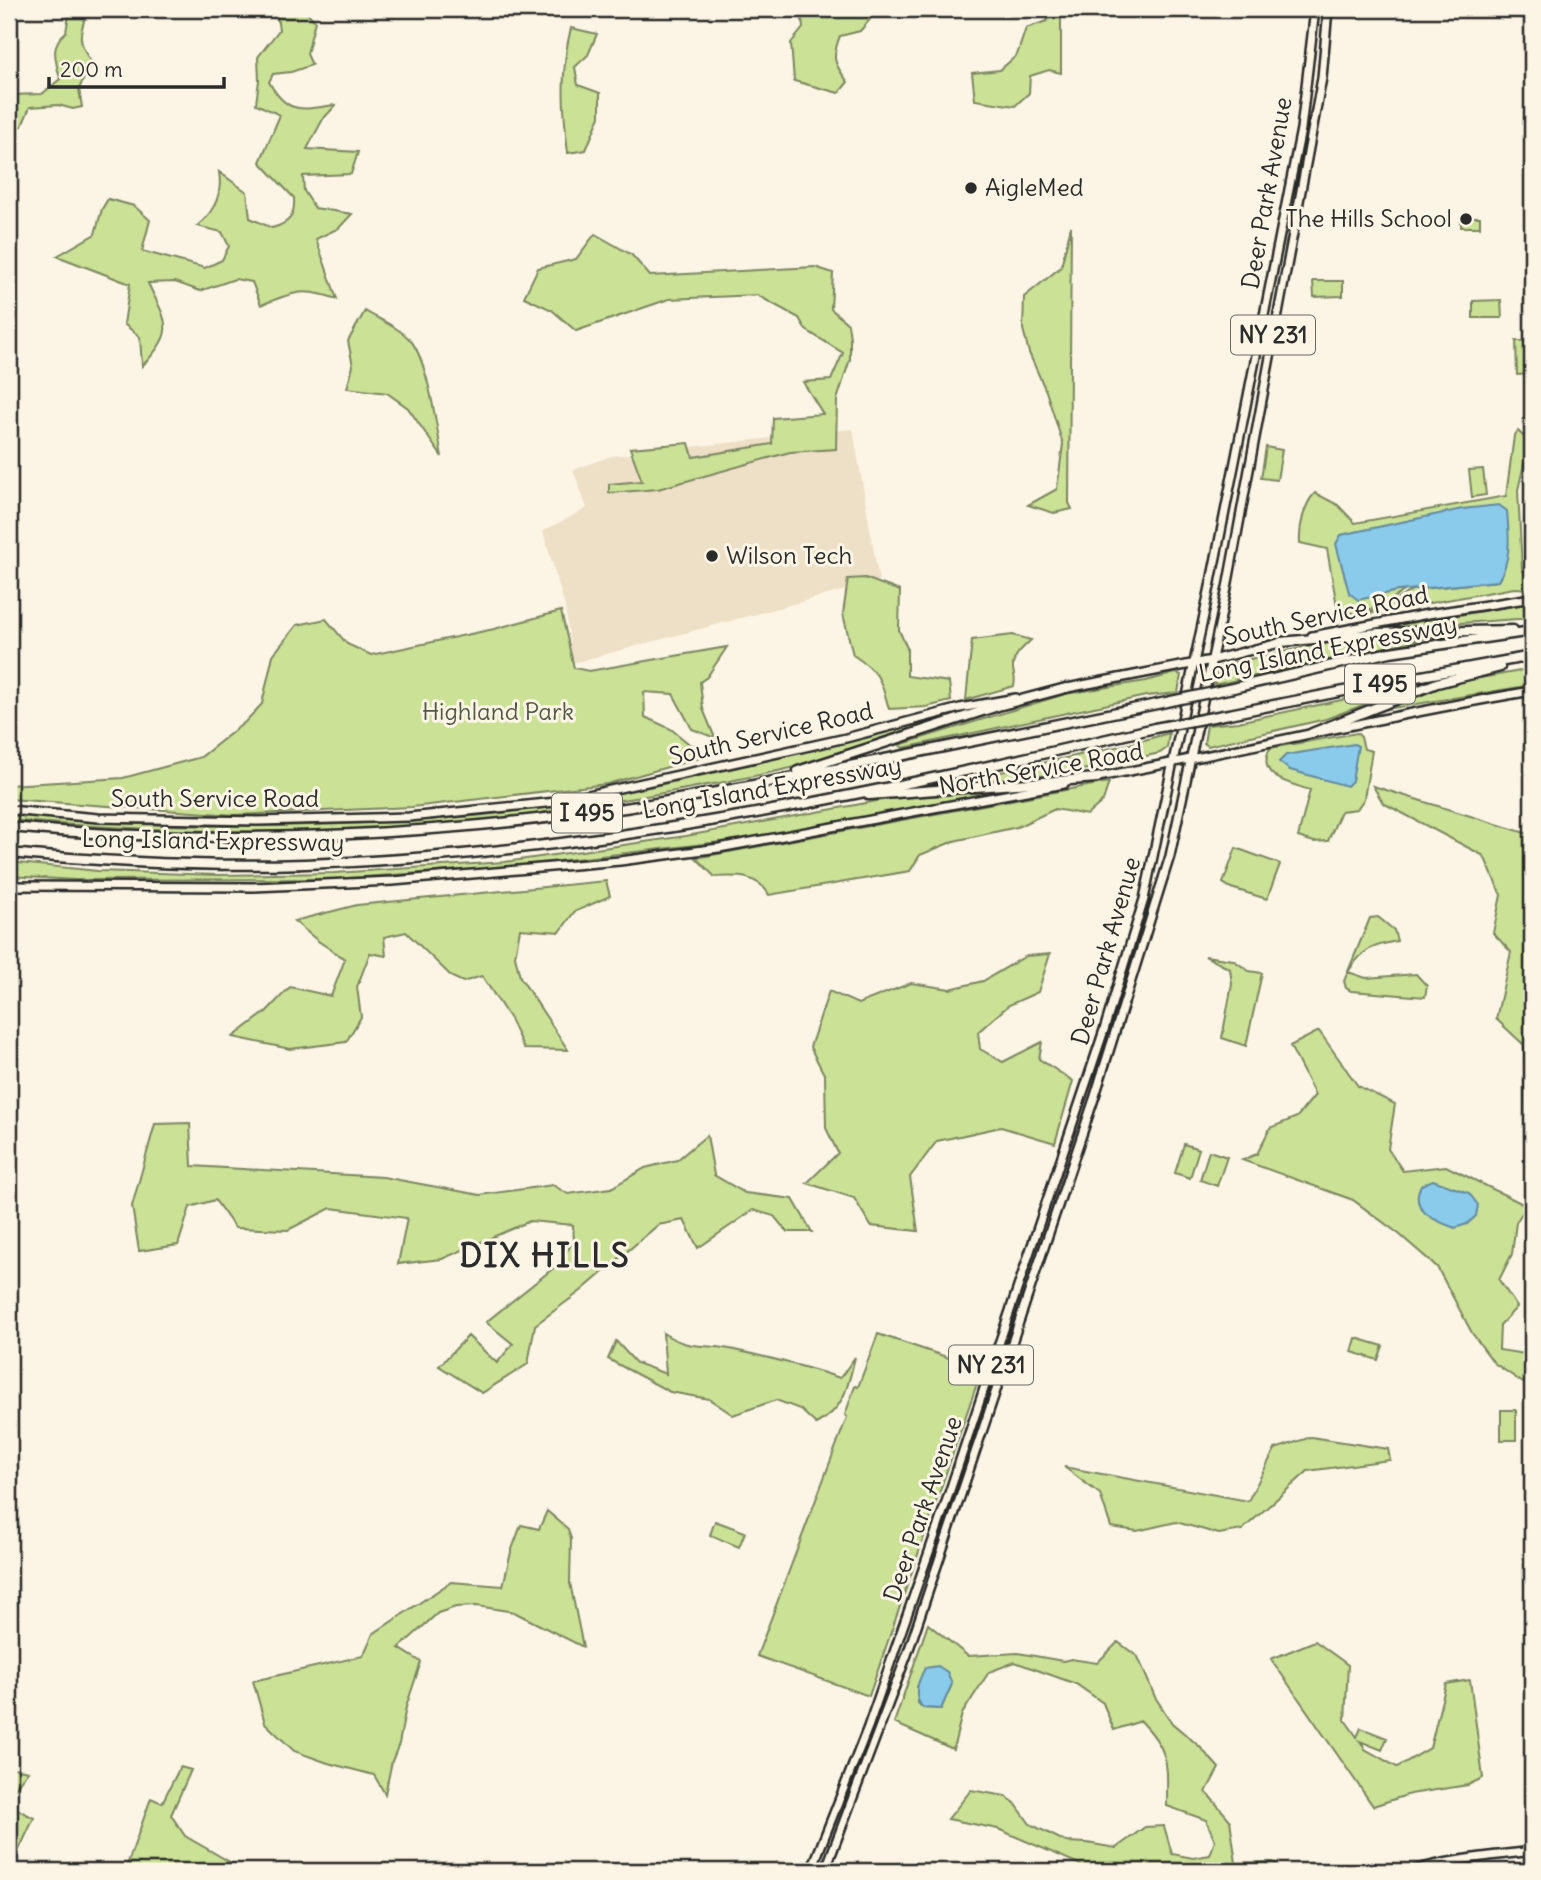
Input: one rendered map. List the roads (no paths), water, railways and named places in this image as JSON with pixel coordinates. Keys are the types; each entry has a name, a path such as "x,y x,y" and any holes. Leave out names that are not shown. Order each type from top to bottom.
{"highway":[{"path":"1281,642 1379,632 1501,629 1531,631"},
{"name":"Long Island Expressway","path":"9,827 148,836 317,837 541,819 705,794 1157,704 1390,652 1531,631"},
{"path":"1312,733 1437,683 1532,657"},
{"name":"Long Island Expressway","path":"9,853 146,863 383,860 630,834 855,794 1155,728 1532,657"},
{"path":"705,794 836,760 998,706 1066,688"},
{"path":"855,794 881,796 1097,778"}],"main road":[{"name":"Deer Park Avenue","path":"811,1871 900,1638 1104,1030 1144,899 1290,185 1302,118 1315,9"},
{"name":"Deer Park Avenue","path":"825,1871 908,1651 1157,904 1192,760 1212,660 1322,78 1328,9"},
{"path":"1290,185 1301,187"},
{"name":"South Service Road","path":"9,810 97,818 258,821 409,817 556,802 807,747 960,708 1212,660 1281,642 1428,614 1532,598"},
{"name":"North Service Road","path":"9,886 281,886 393,881 620,861 719,848 1097,778 1532,691"},
{"path":"1411,1871 1466,1859 1532,1851"}],"water":[{"path":"1499,505 1507,511 1509,538 1506,564 1498,581 1398,591 1358,600 1349,593 1336,544 1341,535 1462,509"},
{"path":"1354,744 1358,746 1352,781 1347,786 1290,770 1279,762 1286,755"},
{"path":"1433,1180 1469,1193 1478,1205 1476,1216 1467,1224 1455,1228 1426,1214 1418,1202 1418,1194 1421,1185"},
{"path":"938,1666 947,1672 952,1684 941,1709 923,1708 917,1693 920,1678 925,1668"}],"place":[{"name":"AigleMed","path":"971,188"},
{"name":"The Hills School","path":"1466,219"},
{"name":"Wilson Tech","path":"712,556"}],"district":[{"name":"DIX HILLS","path":"545,1256"}],"park label":[{"name":"Highland Park","path":"498,712"}]}
